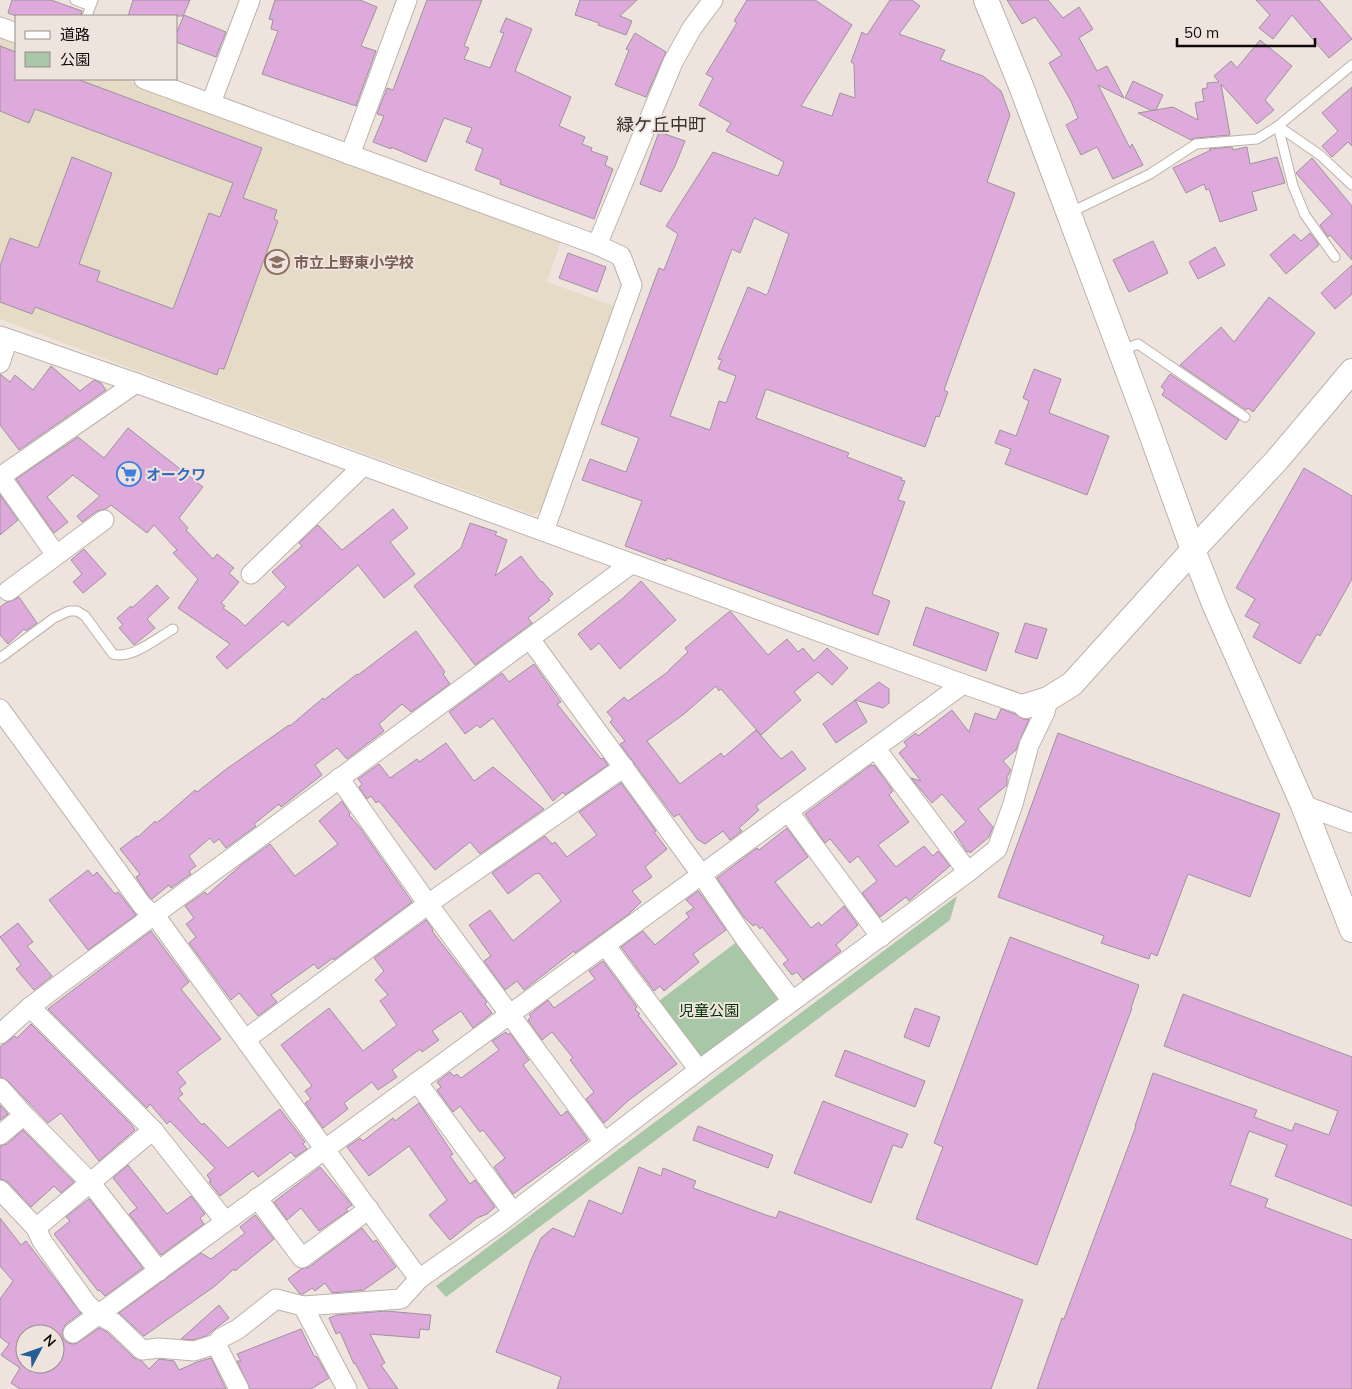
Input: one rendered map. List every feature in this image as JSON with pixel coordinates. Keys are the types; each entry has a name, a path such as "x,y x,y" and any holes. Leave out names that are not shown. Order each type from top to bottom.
{"street":[{"path":"211,103 250,0"},
{"path":"350,155 407,0"},
{"path":"597,245 673,62 692,28 713,0"},
{"path":"986,0 1069,213 1215,606 1303,806 1352,930"},
{"path":"0,27 15,33"},
{"path":"147,80 597,245 621,256 632,285 544,531"},
{"path":"0,364 4,338 136,383 362,467 1026,706 1048,699 1072,684 1277,460 1352,371"},
{"path":"56,555 0,477 136,383"},
{"path":"251,574 362,467"},
{"path":"8,591 104,520"},
{"path":"0,1034 30,1006 631,564"},
{"path":"530,639 792,1001"},
{"path":"73,1333 963,684"},
{"path":"0,1190 36,1228 42,1241 87,1304 100,1315 114,1323 142,1350 159,1348 194,1351 216,1344 221,1338 238,1329 276,1299 303,1306 401,1298 419,1279 503,1220 512,1211 699,1070 881,937 997,849 1013,804 1029,745 1045,712 1048,699"},
{"path":"0,709 142,905 159,921 246,1039 419,1279"},
{"path":"876,749 968,872"},
{"path":"246,1039 428,904 624,767"},
{"path":"339,778 428,904 604,1142"},
{"path":"1303,806 1352,823"},
{"path":"788,812 881,937"},
{"path":"605,945 699,1070"},
{"path":"30,1006 153,1130 225,1221"},
{"path":"417,1082 512,1211"},
{"path":"0,1088 90,1182 159,1271"},
{"path":"0,1135 24,1115"},
{"path":"36,1228 153,1130"},
{"path":"257,1198 302,1258 369,1209"},
{"path":"303,1306 347,1389"},
{"path":"216,1344 239,1389"}],"lane":[{"path":"75,0 92,3 86,15"},
{"path":"1069,213 1150,174 1196,144 1257,139 1278,126 1352,65"},
{"path":"1278,126 1320,155 1352,185"},
{"path":"1278,126 1293,186 1305,215 1335,257"},
{"path":"1120,351 1138,344 1245,418"},
{"path":"0,658 54,618 69,611 77,611 85,616 113,654 119,656 133,653 173,629"}],"shaded area":[{"name":"市立上野東小学校","path":"0,35 15,40 15,80 127,80 561,241 547,282 614,306 543,508 534,515 0,319"}],"green space":[{"path":"957,896 950,920 446,1297 436,1286"},
{"name":"児童公園","path":"738,941 778,996 776,1004 706,1058 697,1057 655,1004"}],"building":[{"path":"12,0 51,0 82,11 81,15 15,16 8,13"},
{"path":"133,0 190,0 183,16 128,15"},
{"path":"275,0 360,0 377,7 361,46 376,51 356,106 262,74 278,31 271,29 273,20 269,19"},
{"path":"427,0 482,0 464,46 469,48 464,59 490,68 504,33 500,32 506,18 532,29 515,71 571,97 559,126 585,137 582,144 592,148 591,151 608,157 605,165 613,169 594,219 500,184 501,180 475,170 483,149 466,142 472,128 444,118 426,162 391,147 391,149 373,142 384,116 377,114 387,88 393,90"},
{"path":"580,0 637,0 620,16 632,21 626,35 575,15"},
{"path":"747,0 815,0 852,25 801,106 832,116 840,93 855,98 854,64 851,62 862,32 867,35 890,0 912,0 920,6 899,34 945,50 940,60 983,76 1001,91 1010,115 987,182 1015,193 944,390 948,392 939,417 936,416 925,447 766,389 756,418 849,453 847,457 902,478 901,480 905,481 898,500 905,502 872,594 890,601 878,635 667,558 666,561 625,546 642,501 582,480 590,459 626,472 639,438 601,424 659,268 664,270 678,234 666,226 713,152 778,176 784,162 726,131 731,123 699,105 713,78 706,74 737,23 734,21","holes":["754,218 789,234 768,293 766,295 748,287 718,359 722,360 718,369 736,376 726,403 719,401 710,430 670,416 732,249 740,253"]},
{"path":"1007,0 1048,0 1063,18 1079,7 1093,29 1079,38 1097,71 1107,66 1124,98 1098,85 1130,148 1132,144 1143,165 1113,179 1097,147 1081,155 1066,125 1078,118 1071,101 1049,63 1062,55 1035,17 1022,24"},
{"path":"1256,0 1319,0 1352,39 1329,58 1292,15 1273,39 1259,28 1270,15"},
{"path":"184,15 226,32 216,57 178,43 178,29"},
{"path":"635,33 666,52 646,97 615,85 629,50 626,49"},
{"path":"1260,40 1292,66 1265,100 1274,110 1257,124 1221,84 1230,135 1191,140 1138,113 1173,107 1198,120 1195,103 1204,101 1202,89 1207,88 1207,83 1219,82 1214,76 1231,61 1237,68"},
{"path":"0,46 15,52 15,80 80,80 262,148 243,198 277,210 274,219 278,221 224,369 219,368 217,375 35,307 32,314 0,302 0,266 10,238 38,248 72,157 112,173 79,264 100,271 97,281 173,309 209,213 220,217 233,183 35,109 29,123 0,111"},
{"path":"1133,81 1163,95 1156,110 1150,110 1125,98"},
{"path":"1352,87 1352,146 1348,142 1332,157 1322,146 1338,131 1322,113"},
{"path":"659,132 685,141 675,166 661,192 640,184"},
{"path":"1232,147 1233,150 1247,147 1250,164 1277,157 1285,183 1252,192 1257,210 1220,222 1209,189 1206,190 1204,184 1186,193 1173,168 1211,150 1209,149"},
{"path":"1312,158 1352,206 1352,260 1330,235 1328,237 1320,225 1332,214 1296,173"},
{"path":"1310,233 1319,245 1286,274 1270,255 1294,234 1301,241"},
{"path":"1153,241 1168,273 1129,292 1113,260"},
{"path":"1215,247 1225,265 1198,279 1189,262"},
{"path":"568,253 606,267 597,292 559,278"},
{"path":"1352,265 1352,294 1335,309 1321,293"},
{"path":"1269,297 1315,333 1253,412 1248,408 1246,410 1180,365 1221,327 1234,342"},
{"path":"51,366 80,391 94,380 101,383 106,390 19,450 0,425 0,374 10,382 15,375 33,390"},
{"path":"1034,369 1061,379 1049,413 1109,436 1087,495 1005,464 1011,449 995,443 1000,430 1016,436 1029,401 1023,398"},
{"path":"1170,374 1239,420 1226,440 1162,395 1165,390 1161,387"},
{"path":"128,428 203,487 179,518 188,528 186,530 213,559 217,554 234,568 229,573 239,582 221,603 225,606 223,608 245,626 286,587 272,572 302,546 299,543 318,525 342,550 393,509 408,528 390,542 415,574 384,598 358,565 288,626 283,621 227,669 216,657 230,644 178,608 198,579 173,553 177,550 154,525 147,533 111,505 106,509 97,511 82,522 77,516 100,496 73,475 47,497 68,522 54,533 16,479 78,437 104,458"},
{"path":"1304,468 1352,496 1352,579 1320,636 1317,634 1300,664 1253,637 1260,624 1245,616 1255,599 1236,588"},
{"path":"0,495 18,520 0,535"},
{"path":"470,523 497,532 495,535 507,540 495,576 521,556 553,594 548,599 550,600 528,618 532,623 475,665 414,586 461,548"},
{"path":"84,549 106,574 83,593 73,582 82,574 71,560"},
{"path":"641,581 676,620 620,669 599,643 591,650 578,634"},
{"path":"157,585 169,598 147,619 155,628 134,645 119,628 123,625 117,618 131,606 132,608"},
{"path":"19,597 37,623 26,631 24,629 8,644 0,635 0,607"},
{"path":"926,607 999,633 986,671 913,645"},
{"path":"730,611 768,655 787,639 798,652 803,648 814,661 827,648 848,668 832,685 818,672 794,692 801,700 761,735 721,689 719,691 716,686 684,714 647,741 680,784 721,753 724,757 756,730 781,759 792,751 806,769 756,806 759,810 739,828 742,831 730,840 723,831 705,844 697,839 679,814 674,817 620,744 625,741 610,722 613,719 607,712 624,697 628,701 669,671 688,652 685,648"},
{"path":"1025,623 1047,629 1037,659 1015,652"},
{"path":"416,631 445,672 443,674 450,684 411,712 402,704 379,724 384,731 347,759 337,748 315,765 322,775 281,807 279,804 254,824 256,826 226,848 219,839 214,843 210,838 189,856 196,866 189,871 191,874 171,888 169,885 152,899 150,898 136,877 140,874 120,849 138,837 155,821 156,823 163,818 195,790 197,792 225,770 290,726 323,698 324,700"},
{"path":"534,664 561,702 557,704 601,759 603,758 608,765 565,795 563,792 553,801 493,718 480,728 477,725 465,734 449,712 502,673 509,682"},
{"path":"879,682 889,689 889,703 883,708 855,700"},
{"path":"855,700 867,722 836,743 823,724"},
{"path":"1001,709 1023,719 1029,719 1016,750 1003,761 1011,770 1007,777 1007,785 978,809 993,827 989,837 970,853 969,851 967,852 954,832 966,822 942,794 932,803 911,778 921,781 899,753 907,746 904,742 916,733 918,736 952,710 969,732 975,713 996,720"},
{"path":"1058,733 1280,814 1250,897 1188,874 1157,956 1151,953 1149,959 1101,943 1104,936 998,897"},
{"path":"446,743 474,781 493,767 544,809 480,854 470,842 435,870 379,801 376,803 371,796 367,799 359,787 362,784 358,779 379,764 390,778 417,759 419,762"},
{"path":"871,765 875,766 893,791 889,795 909,822 878,845 896,867 924,846 933,856 938,851 950,866 909,901 906,897 880,917 862,893 877,881 858,856 850,863 830,839 825,843 805,814"},
{"path":"621,783 667,849 645,867 652,877 632,891 641,902 629,914 575,953 574,951 524,990 517,981 505,990 484,961 491,956 469,925 490,910 513,941 561,901 539,873 536,873 508,894 492,873 545,836 552,844 555,842 567,857 597,835 579,812"},
{"path":"342,801 349,815 361,829 412,902 334,960 333,958 318,969 314,964 271,995 277,1002 258,1016 239,993 231,1000 189,943 196,937 186,924 194,918 185,906 205,892 207,895 241,865 270,844 295,876 338,844 319,821"},
{"path":"787,828 808,857 775,882 811,928 819,922 821,926 844,906 858,925 836,945 841,951 803,980 797,972 792,975 783,964 788,960 762,927 760,929 756,924 753,926 744,917 717,878 757,848 759,850"},
{"path":"88,870 93,876 97,872 115,894 118,892 136,915 88,950 49,900"},
{"path":"698,891 726,930 693,954 699,962 664,991 660,986 654,991 621,947 643,931 655,945 689,917 686,913 694,908 686,900"},
{"path":"426,920 432,931 487,1002 485,1004 492,1013 473,1028 461,1011 432,1031 439,1040 422,1052 420,1049 392,1070 397,1077 378,1090 372,1082 344,1103 348,1109 323,1128 305,1103 311,1099 305,1091 312,1086 281,1045 329,1008 363,1051 397,1025 380,1001 388,995 375,980 384,971 374,958"},
{"path":"18,923 33,942 27,946 52,976 34,990 16,969 21,965 0,937"},
{"path":"151,931 189,982 181,989 221,1039 177,1072 186,1083 179,1089 183,1094 178,1098 202,1125 204,1123 228,1148 280,1109 305,1142 303,1144 307,1149 295,1157 291,1152 258,1177 253,1171 220,1196 209,1182 211,1181 207,1175 215,1168 170,1121 167,1124 150,1104 147,1108 48,1009"},
{"path":"1010,937 1139,985 1037,1265 916,1219 943,1147 934,1143"},
{"path":"603,961 637,1007 635,1009 640,1014 638,1015 677,1064 629,1100 604,1123 586,1099 594,1092 570,1060 573,1058 552,1032 542,1040 528,1020 531,1017 529,1015 548,1000 554,1008 595,979 589,971"},
{"path":"1183,994 1352,1057 1352,1206 1275,1176 1287,1145 1249,1131 1230,1185 1268,1199 1265,1207 1352,1240 1352,1389 1037,1389 1062,1318 1064,1319 1136,1126 1153,1073 1257,1110 1254,1117 1292,1131 1295,1123 1329,1135 1338,1111 1164,1046"},
{"path":"915,1008 940,1017 929,1047 904,1037"},
{"path":"31,1024 135,1130 99,1161 61,1113 48,1123 8,1081 0,1077 0,1047 15,1036 17,1038"},
{"path":"506,1032 508,1035 510,1033 529,1060 523,1065 561,1116 567,1111 588,1140 513,1194 494,1167 505,1158 483,1130 480,1132 460,1106 453,1112 437,1090 441,1087 437,1082 450,1072 454,1076 457,1074 461,1078 499,1050 492,1041"},
{"path":"845,1050 925,1081 915,1107 835,1076"},
{"path":"823,1101 908,1134 902,1148 893,1145 871,1203 794,1173"},
{"path":"419,1103 453,1154 450,1156 470,1184 475,1180 495,1207 487,1214 477,1218 450,1240 429,1215 447,1200 409,1146 369,1176 347,1147 360,1138 363,1141 393,1118 395,1121"},
{"path":"0,1105 8,1114 0,1120"},
{"path":"698,1126 773,1155 768,1168 693,1140"},
{"path":"23,1130 74,1182 61,1193 54,1186 31,1207 8,1182 0,1179 0,1146 7,1144"},
{"path":"128,1165 167,1214 191,1196 205,1214 200,1218 204,1224 161,1255 129,1214 137,1208 113,1178"},
{"path":"320,1167 352,1205 346,1209 348,1211 319,1231 301,1208 287,1220 274,1202"},
{"path":"639,1167 661,1176 663,1168 696,1181 693,1188 766,1215 776,1218 779,1211 1023,1300 991,1389 557,1389 561,1377 496,1352 541,1238 553,1228 574,1237 589,1200 622,1214"},
{"path":"89,1199 143,1268 105,1296 98,1291 54,1234 70,1221 66,1217"},
{"path":"255,1215 274,1239 215,1286 144,1336 119,1313 201,1253 211,1259 245,1233 240,1227"},
{"path":"0,1218 21,1245 26,1241 81,1313 65,1326 65,1324 15,1324 15,1365 1,1355 9,1344 0,1337 0,1299 13,1281 0,1266"},
{"path":"362,1228 373,1242 376,1240 396,1267 364,1290 332,1293 325,1283 315,1291 312,1288 300,1294 288,1279 301,1269 309,1267"},
{"path":"219,1305 229,1318 206,1336 193,1340 181,1339"},
{"path":"386,1311 431,1315 429,1330 420,1329 419,1338 370,1334 385,1363 381,1365 398,1389 369,1389 354,1364 340,1332 336,1334 329,1318 337,1315"},
{"path":"99,1328 107,1332 134,1358 142,1361 149,1369 159,1359 174,1361 179,1370 211,1358 226,1389 20,1389 11,1383 16,1374 65,1374 65,1341 74,1344"},
{"path":"301,1329 314,1356 317,1357 329,1378 311,1389 250,1389 237,1361 241,1361 237,1354"}],"place":[{"name":"市立上野東小学校","path":"277,262"},
{"name":"オークワ","path":"129,474"}],"district":[{"name":"緑ケ丘中町","path":"661,124"}]}
